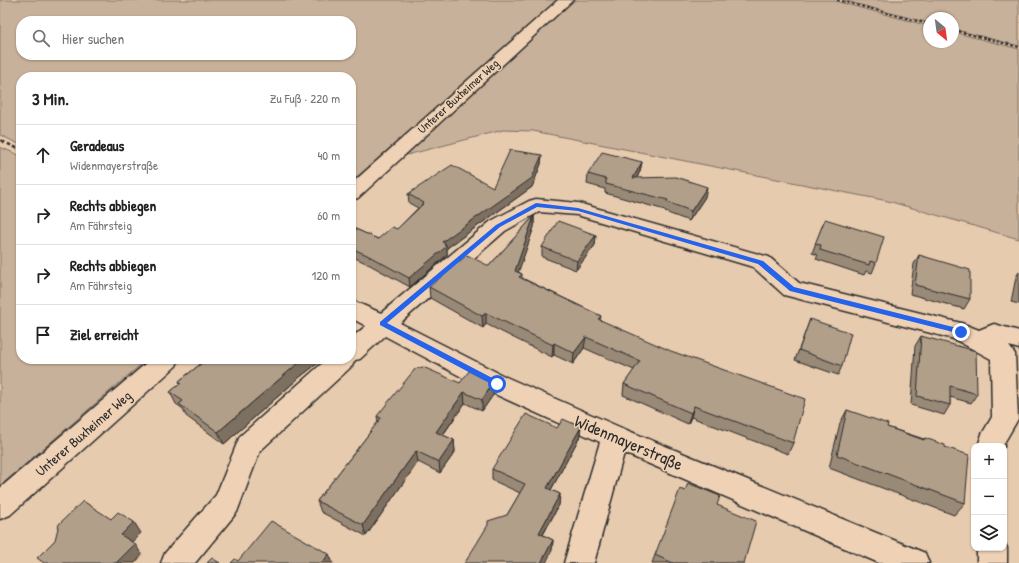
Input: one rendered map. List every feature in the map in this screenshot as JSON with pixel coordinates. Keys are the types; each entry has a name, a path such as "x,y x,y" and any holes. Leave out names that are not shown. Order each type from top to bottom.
{"street":[{"name":"Unterer Buxheimer Weg","path":"356,189 566,0"},
{"path":"356,347 498,226 536,205 578,209 761,262 792,289 961,332 1003,354 1005,419 990,443"},
{"name":"Widenmayerstraße","path":"356,311 497,384 615,437 914,563"},
{"path":"979,341 994,333 1019,340"},
{"name":"Unterer Buxheimer Weg","path":"0,506 161,364"},
{"path":"176,563 227,503 249,444 337,364"},
{"path":"580,563 615,437"},
{"path":"992,551 992,563"}],"path":[{"path":"837,0 923,22"},
{"path":"959,32 1019,48"},
{"path":"0,140 16,148"}],"shaded area":[{"path":"0,0 558,0 356,178 356,72 16,72 16,143 0,135"},
{"path":"573,0 831,0 923,24 923,48 959,48 959,34 1019,49 1019,239 888,201 533,131 503,130 403,156"},
{"path":"842,0 1019,0 1019,46 959,31 959,12 923,12 923,21"},
{"path":"0,147 16,154 16,364 141,364 0,486"}],"building":[{"path":"510,150 542,155 532,178 442,242 447,246 409,278 356,250 356,229 378,239 392,227 397,229 424,203 408,194 452,165 493,187"},
{"path":"602,152 642,162 633,178 676,177 707,187 691,211 667,202 668,200 606,184 606,179 588,174"},
{"path":"534,216 515,271 522,274 519,277 601,316 598,319 671,351 805,399 793,443 694,406 691,413 624,384 640,361 586,337 574,353 554,343 553,345 486,313 482,316 429,287 467,255 489,266"},
{"path":"825,219 884,237 876,263 870,261 869,265 820,250 821,245 815,244"},
{"path":"558,221 596,235 577,261 542,247"},
{"path":"919,255 970,270 970,299 915,285"},
{"path":"810,319 851,333 842,366 799,350"},
{"path":"921,336 976,351 977,394 950,386 950,405 917,396"},
{"path":"201,364 297,364 218,432 179,404 183,401 170,392 181,383 179,381"},
{"path":"423,367 460,383 469,371 493,383 482,400 464,392 436,432 454,440 439,462 416,451 363,525 317,501 381,418 377,416 415,369"},
{"path":"847,410 888,424 887,427 924,440 925,438 969,455 965,503 837,455"},
{"path":"526,414 557,428 563,419 581,427 547,488 560,494 539,533 553,540 541,563 464,563 488,525 488,521 507,515 525,484 492,469"},
{"path":"688,483 720,496 717,505 756,521 744,563 673,563 655,555 680,489 685,491"},
{"path":"83,501 111,519 118,512 134,522 121,535 135,544 116,563 44,563 37,558 55,540 59,524"},
{"path":"271,521 329,554 322,563 231,563 235,559 238,561"},
{"path":"212,558 220,563 207,563"}],"route":[{"path":"497,384 382,324 498,226 536,205 578,209 761,262 792,289 961,332"}]}
